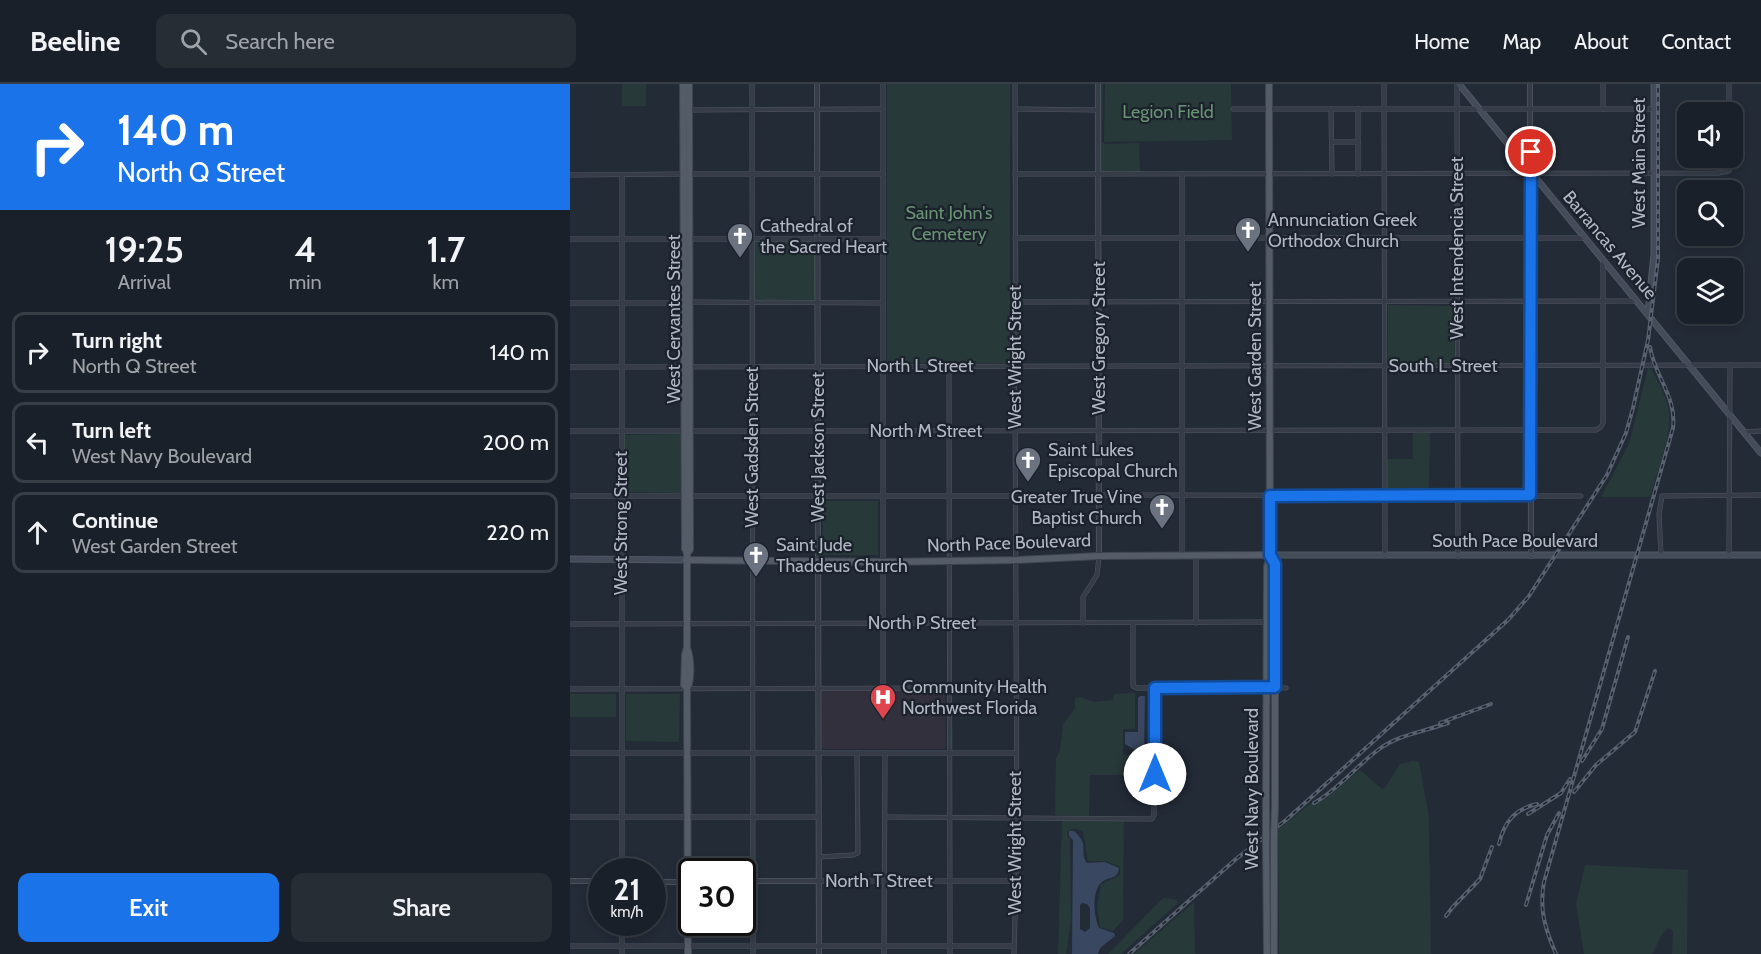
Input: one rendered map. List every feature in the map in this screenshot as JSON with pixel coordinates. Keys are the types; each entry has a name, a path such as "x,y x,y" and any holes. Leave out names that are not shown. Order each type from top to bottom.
{"main road":[{"name":"West Cervantes Street","path":"686,84 689,97 686,174"},
{"name":"West Cervantes Street","path":"686,84 685,549 687,556 687,647 684,685 687,689 688,858"},
{"name":"West Garden Street","path":"1269,84 1270,555"},
{"name":"Barrancas Avenue","path":"1458,84 1761,453"},
{"name":"West Main Street","path":"1648,313 1654,254 1654,84"},
{"name":"South Pace Boulevard","path":"1270,555 1761,555"},
{"name":"North Pace Boulevard","path":"570,559 621,560 687,556 752,560 884,562 1099,556 1270,555"},
{"name":"West Navy Boulevard","path":"1270,555 1275,564 1274,954"},
{"name":"West Navy Boulevard","path":"1267,954 1266,623 1267,567 1270,555"},
{"name":"West Cervantes Street","path":"688,936 688,954"}],"street":[{"name":"West Gadsden Street","path":"752,84 752,858"},
{"name":"West Jackson Street","path":"817,84 819,954"},
{"path":"883,84 883,688"},
{"name":"West Wright Street","path":"1014,954 1017,623 1014,366 1016,84"},
{"name":"West Gregory Street","path":"1083,623 1083,597 1097,575 1099,556 1098,84"},
{"path":"1384,84 1385,555"},
{"name":"West Intendencia Street","path":"1458,84 1458,556"},
{"path":"1530,84 1531,556"},
{"path":"1603,84 1603,109"},
{"path":"1729,84 1729,102"},
{"path":"689,110 883,109"},
{"path":"1016,109 1098,110"},
{"path":"1233,109 1654,109"},
{"path":"1331,109 1332,174"},
{"path":"1358,109 1358,174"},
{"path":"1332,142 1358,142"},
{"path":"1015,174 1655,174 1728,172 1729,168"},
{"path":"570,175 883,174"},
{"path":"1182,174 1182,556"},
{"name":"West Strong Street","path":"621,858 622,175"},
{"path":"1016,238 1585,238"},
{"path":"570,239 883,239"},
{"path":"1603,260 1603,366"},
{"path":"1015,302 1638,301"},
{"path":"570,303 883,303"},
{"path":"1729,556 1730,365"},
{"name":"South L Street","path":"1270,366 1761,365"},
{"path":"949,366 950,954"},
{"name":"North L Street","path":"570,367 1270,366"},
{"name":"North M Street","path":"570,431 1530,431 1600,429 1603,423 1603,366"},
{"path":"1743,432 1761,431"},
{"path":"1099,495 1581,496"},
{"path":"1661,555 1659,514 1662,496 1761,495"},
{"path":"570,496 1016,496"},
{"path":"1196,556 1196,623"},
{"name":"North P Street","path":"570,624 1275,622"},
{"path":"1133,623 1133,686 1286,688"},
{"path":"570,689 1016,688"},
{"path":"885,817 1153,818 1155,688"},
{"path":"570,753 1016,753"},
{"path":"819,857 858,853 857,753"},
{"path":"884,954 885,753"},
{"path":"570,817 818,817"},
{"path":"570,881 588,881"},
{"name":"North T Street","path":"756,881 1016,881"},
{"path":"622,936 622,954"},
{"name":"West Gadsden Street","path":"753,936 753,954"},
{"path":"570,946 1014,946"}],"shaded area":[{"name":"Community Health Northwest Florida","path":"821,691 945,691 946,749 822,749"}],"green space":[{"path":"622,84 646,84 646,106 622,106"},
{"name":"Saint John's Cemetery","path":"887,84 1010,84 1010,363 887,363"},
{"path":"1101,84 1103,84 1102,142 1105,144 1139,143 1140,172 1101,172"},
{"name":"Legion Field","path":"1105,84 1231,84 1232,140 1104,142"},
{"path":"754,241 815,241 815,301 754,301"},
{"path":"1388,305 1454,306 1455,364 1388,364"},
{"path":"1648,368 1651,369 1660,385 1669,413 1666,443 1650,497 1601,497 1629,444"},
{"path":"1413,433 1430,433 1429,493 1387,494 1387,459 1413,459"},
{"path":"681,434 682,493 623,492 623,435"},
{"path":"823,501 878,501 878,555 823,555"},
{"path":"1135,693 1135,729 1123,729 1123,755 1152,756 1152,775 1090,775 1089,817 1055,815 1056,759 1060,750 1063,725 1075,708 1075,699 1080,697 1094,702 1113,700 1114,694"},
{"path":"570,694 616,694 616,717 570,717"},
{"path":"626,694 680,694 679,742 626,741"},
{"path":"1419,762 1429,817 1431,954 1279,954 1278,830 1311,803 1326,798 1360,770 1382,789 1385,788 1400,764"},
{"path":"1062,820 1124,821 1123,920 1113,931 1100,927 1097,907 1101,885 1120,874 1120,867 1106,861 1088,861 1083,832 1075,828 1068,831 1071,920 1066,954 1058,954"},
{"path":"1585,865 1688,870 1687,954 1672,954 1673,931 1668,928 1652,954 1584,954 1576,904"},
{"path":"1163,898 1179,902 1121,954 1108,954"},
{"path":"1194,902 1195,954 1134,954"}],"water":[{"path":"1145,696 1144,753 1125,744 1125,732 1138,732 1138,698"},
{"path":"1069,831 1074,831 1082,840 1087,863 1105,862 1119,868 1115,876 1102,882 1096,891 1095,911 1099,928 1114,933 1115,936 1100,948 1098,954 1072,954 1073,840 1069,836","holes":["1087,904 1090,908 1090,928 1085,932 1080,929 1080,905"]}],"railway":[{"path":"1129,954 1236,859 1286,820 1508,620 1529,596 1607,475 1626,433 1648,340 1658,259 1658,84"},
{"path":"1556,954 1544,919 1542,901 1544,882 1673,428 1672,406 1650,347"},
{"path":"1582,761 1602,729 1628,637"},
{"path":"1574,792 1596,765 1635,732 1655,671"},
{"path":"1440,723 1491,704"},
{"path":"1314,803 1386,745 1403,737 1448,723"},
{"path":"1528,814 1561,793 1570,779"},
{"path":"1499,844 1507,823 1522,809 1537,804"},
{"path":"1526,905 1547,835 1559,813"},
{"path":"1446,916 1480,879 1492,847"}],"place":[{"name":"Annunciation Greek Orthodox Church","path":"1248,253"},
{"name":"Cathedral of the Sacred Heart","path":"740,259"},
{"name":"Saint Lukes Episcopal Church","path":"1028,483"},
{"name":"Greater True Vine Baptist Church","path":"1162,530"},
{"name":"Saint Jude Thaddeus Church","path":"756,578"},
{"name":"Community Health Northwest Florida","path":"883,720"}],"route":[{"path":"1155,774 1155,688 1275,687 1275,564 1270,555 1270,496 1530,495 1531,152"}]}
